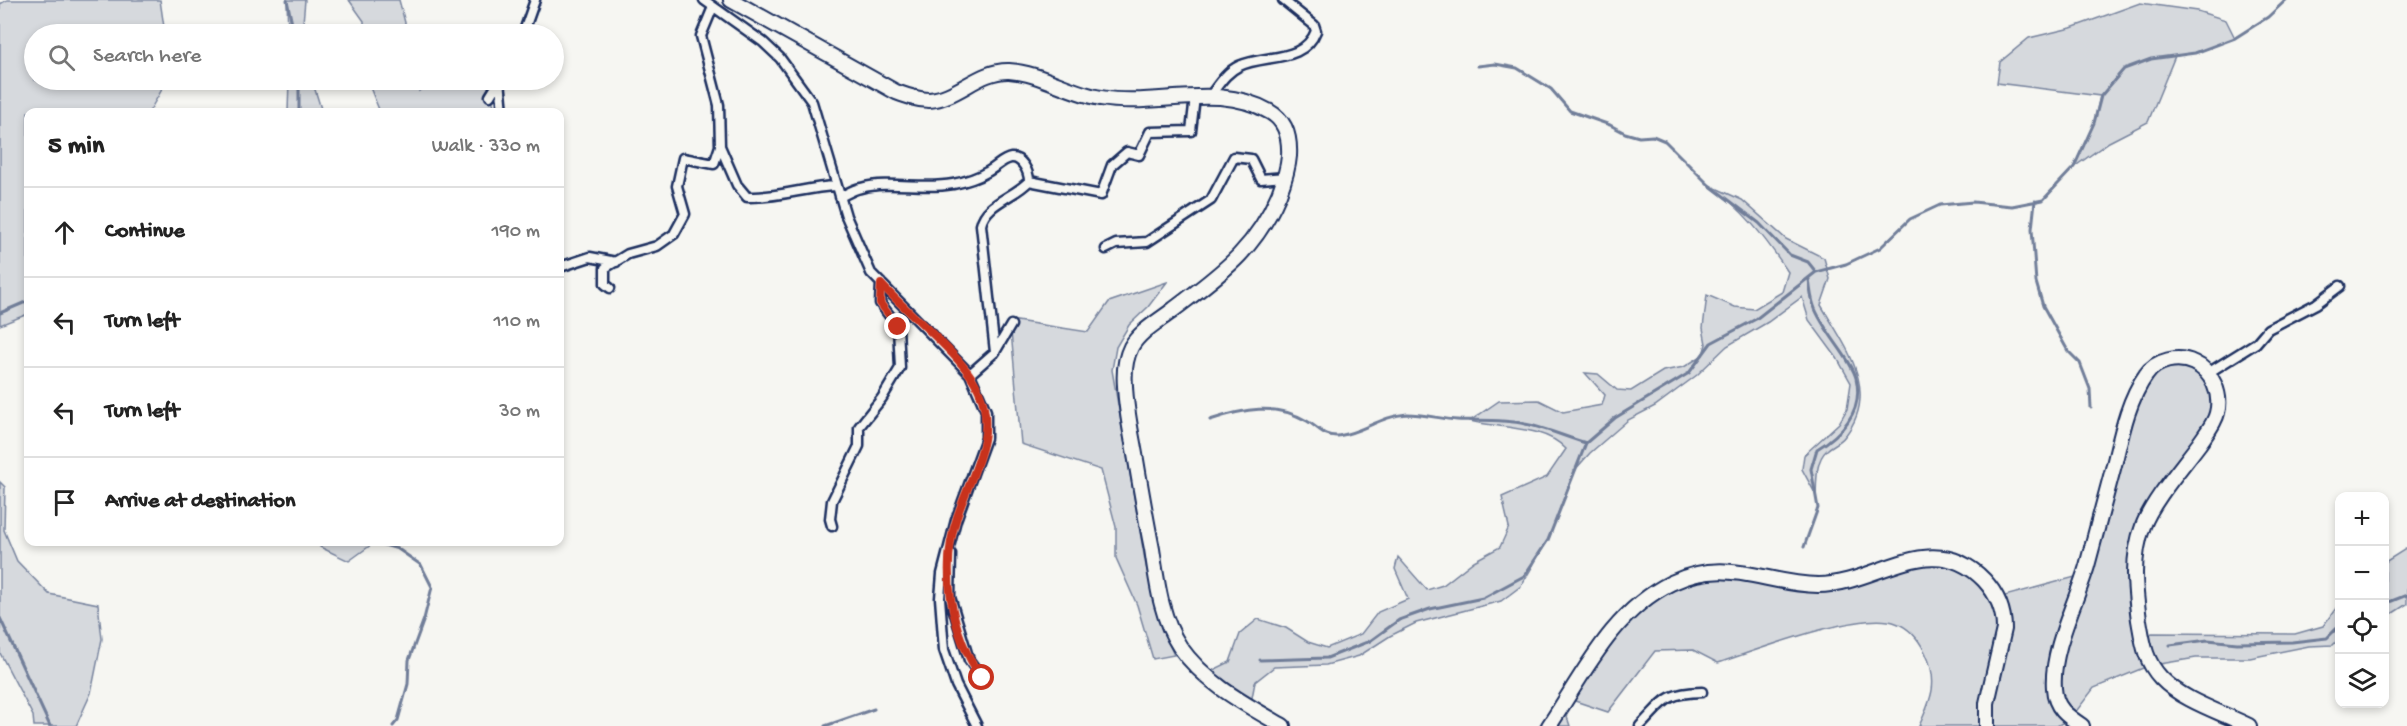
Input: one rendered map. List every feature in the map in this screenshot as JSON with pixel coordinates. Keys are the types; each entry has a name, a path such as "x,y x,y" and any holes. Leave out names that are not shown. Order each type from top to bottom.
{"highway":[{"path":"731,0 896,92 915,99 929,100 946,96 995,72 1007,71 1026,74 1103,99 1210,96 1266,109 1278,118 1289,139 1286,177 1271,212 1257,236 1230,266 1144,332 1129,353 1125,377 1139,476 1160,595 1174,635 1180,647 1206,677 1283,726"},
{"path":"2082,726 2066,716 2057,704 2054,687 2057,656 2090,555 2122,430 2141,383 2145,375 2158,363 2180,359 2192,362 2208,373 2217,391 2217,413 2204,437 2143,527 2135,567 2137,605 2144,650 2150,664 2163,680 2187,696 2249,726"},
{"path":"1549,726 1593,655 1640,604 1670,584 1704,572 1730,571 1797,584 1828,584 1856,578 1909,561 1935,557 1949,559 1969,568 1991,588 2000,603 2004,629 1987,704 1987,726"}],"street":[{"path":"527,24 535,0"},
{"path":"704,0 763,42 780,58 812,102 836,186 856,242 871,273 970,374 986,411 986,438 956,520 942,574 940,598 944,650 956,685 977,726"},
{"path":"1210,96 1224,77 1239,66 1288,55 1311,42 1316,31 1314,24 1283,0"},
{"path":"610,288 605,284 605,268 628,254 657,246 674,234 685,214 678,186 683,158 714,164 720,146 719,105 701,36 713,7"},
{"path":"490,96 494,90"},
{"path":"501,90 503,108"},
{"path":"1029,181 1101,195 1112,165 1127,152 1139,156 1150,132 1191,130 1195,97"},
{"path":"720,146 737,185 747,197 766,198 836,186"},
{"path":"1106,249 1116,244 1147,242 1211,200 1234,157 1251,159 1261,179 1286,177"},
{"path":"840,197 861,188 886,185 932,187 953,184 986,173 1010,158 1017,159 1024,165 1029,174 1029,181 983,216 982,237 995,352"},
{"path":"564,266 590,257 616,262"},
{"path":"832,526 830,519 832,501 859,446 859,427 882,398 900,368 898,327 880,303 881,284"},
{"path":"2208,373 2256,343 2268,329 2316,304 2340,286"},
{"path":"970,374 995,352 1011,325"},
{"path":"951,545 950,597 969,660 982,678"},
{"path":"1640,726 1665,698 1679,693 1702,693"}],"shaded area":[{"path":"7,0 160,0 164,24 24,24 24,90 161,90 151,108 24,108 24,316 0,325 0,4"},
{"path":"287,0 305,0 303,24 288,24"},
{"path":"349,0 399,0 405,24 364,24"},
{"path":"2140,3 2197,11 2226,20 2235,38 2195,53 2175,56 2148,122 2109,142 2074,167 2094,123 2100,96 1997,83 2000,62 2029,38 2071,28"},
{"path":"289,90 315,90 321,108 288,108"},
{"path":"371,90 489,90 495,108 378,108"},
{"path":"1709,185 1742,200 1786,239 1824,258 1830,279 1821,305 1856,369 1860,386 1860,402 1855,419 1845,436 1827,450 1820,460 1816,495 1802,469 1804,455 1839,423 1847,409 1851,383 1837,358 1809,320 1802,297 1768,322 1727,346 1697,375 1655,406 1628,420 1590,453 1574,471 1548,540 1521,586 1501,601 1416,623 1359,656 1326,665 1274,667 1255,682 1251,703 1205,674 1230,662 1240,634 1258,619 1286,628 1308,642 1327,648 1361,634 1378,612 1408,599 1395,569 1398,557 1427,590 1443,585 1474,561 1500,547 1509,527 1502,497 1547,477 1566,449 1557,441 1534,432 1470,421 1499,401 1539,400 1563,412 1602,405 1605,395 1585,373 1598,374 1617,390 1631,391 1663,371 1684,367 1703,355 1706,344 1703,328 1707,295 1735,307 1754,309 1782,292 1788,272 1762,235 1743,214"},
{"path":"1167,282 1148,307 1129,325 1116,347 1112,370 1146,566 1161,627 1174,655 1153,659 1137,605 1116,558 1116,527 1101,470 1021,444 1010,320 1088,332 1109,302"},
{"path":"2161,358 2207,366 2215,411 2142,518 2141,647 2152,633 2295,634 2323,626 2335,610 2335,643 2250,658 2196,658 2148,666 2094,688 2071,718 2057,726 1919,726 1930,698 1933,681 1923,648 1910,631 1901,625 1880,620 1859,622 1808,633 1718,663 1693,650 1655,651 1608,712 1560,696 1570,726 1539,726 1585,660 1668,578 1694,568 1727,567 1799,582 1836,576 1893,561 1960,559 1994,599 2079,576 2119,431"},
{"path":"0,482 5,487 4,530 17,561 49,594 98,604 102,639 91,693 76,726 34,726 33,716 0,653"},
{"path":"320,546 370,546 349,561"},
{"path":"2407,548 2407,604 2389,614 2389,600 2389,559"}],"waterway":[{"path":"287,0 292,24"},
{"path":"1260,660 1327,658 1370,641 1399,620 1430,609 1483,598 1524,576 1548,540 1586,443 1615,418 1689,373 1711,343 1756,319 1816,272 1846,264 1880,248 1910,219 1940,205 1973,202 2012,206 2043,200 2074,167 2094,123 2101,96 2124,69 2151,59 2195,53 2235,38 2268,17 2286,0"},
{"path":"1478,66 1495,64 1517,68 1551,89 1570,111 1610,125 1625,133 1639,137 1653,136 1665,141 1709,185 1759,223 1790,255 1808,262 1816,272"},
{"path":"299,90 299,108"},
{"path":"2035,201 2032,229 2036,282 2043,306 2068,351 2080,363 2090,389 2091,408"},
{"path":"1804,547 1818,508 1811,469 1817,449 1835,436 1849,420 1854,411 1858,390 1853,370 1818,315 1812,300 1809,279"},
{"path":"0,313 24,303"},
{"path":"1210,420 1247,410 1271,409 1295,415 1324,433 1338,436 1355,432 1398,415 1413,414 1457,420 1517,422 1586,443"},
{"path":"388,546 398,549 421,565 432,587 424,619 409,660 408,684 398,720 393,726"},
{"path":"2389,602 2407,595"},
{"path":"0,618 50,726"},
{"path":"2170,645 2208,640 2237,643 2292,642 2327,638 2335,630"},
{"path":"825,726 874,709"}],"route":[{"path":"898,327 880,303 881,284 970,374 979,390 986,411 986,438 956,520 951,545 950,597 969,660 982,678"}]}
